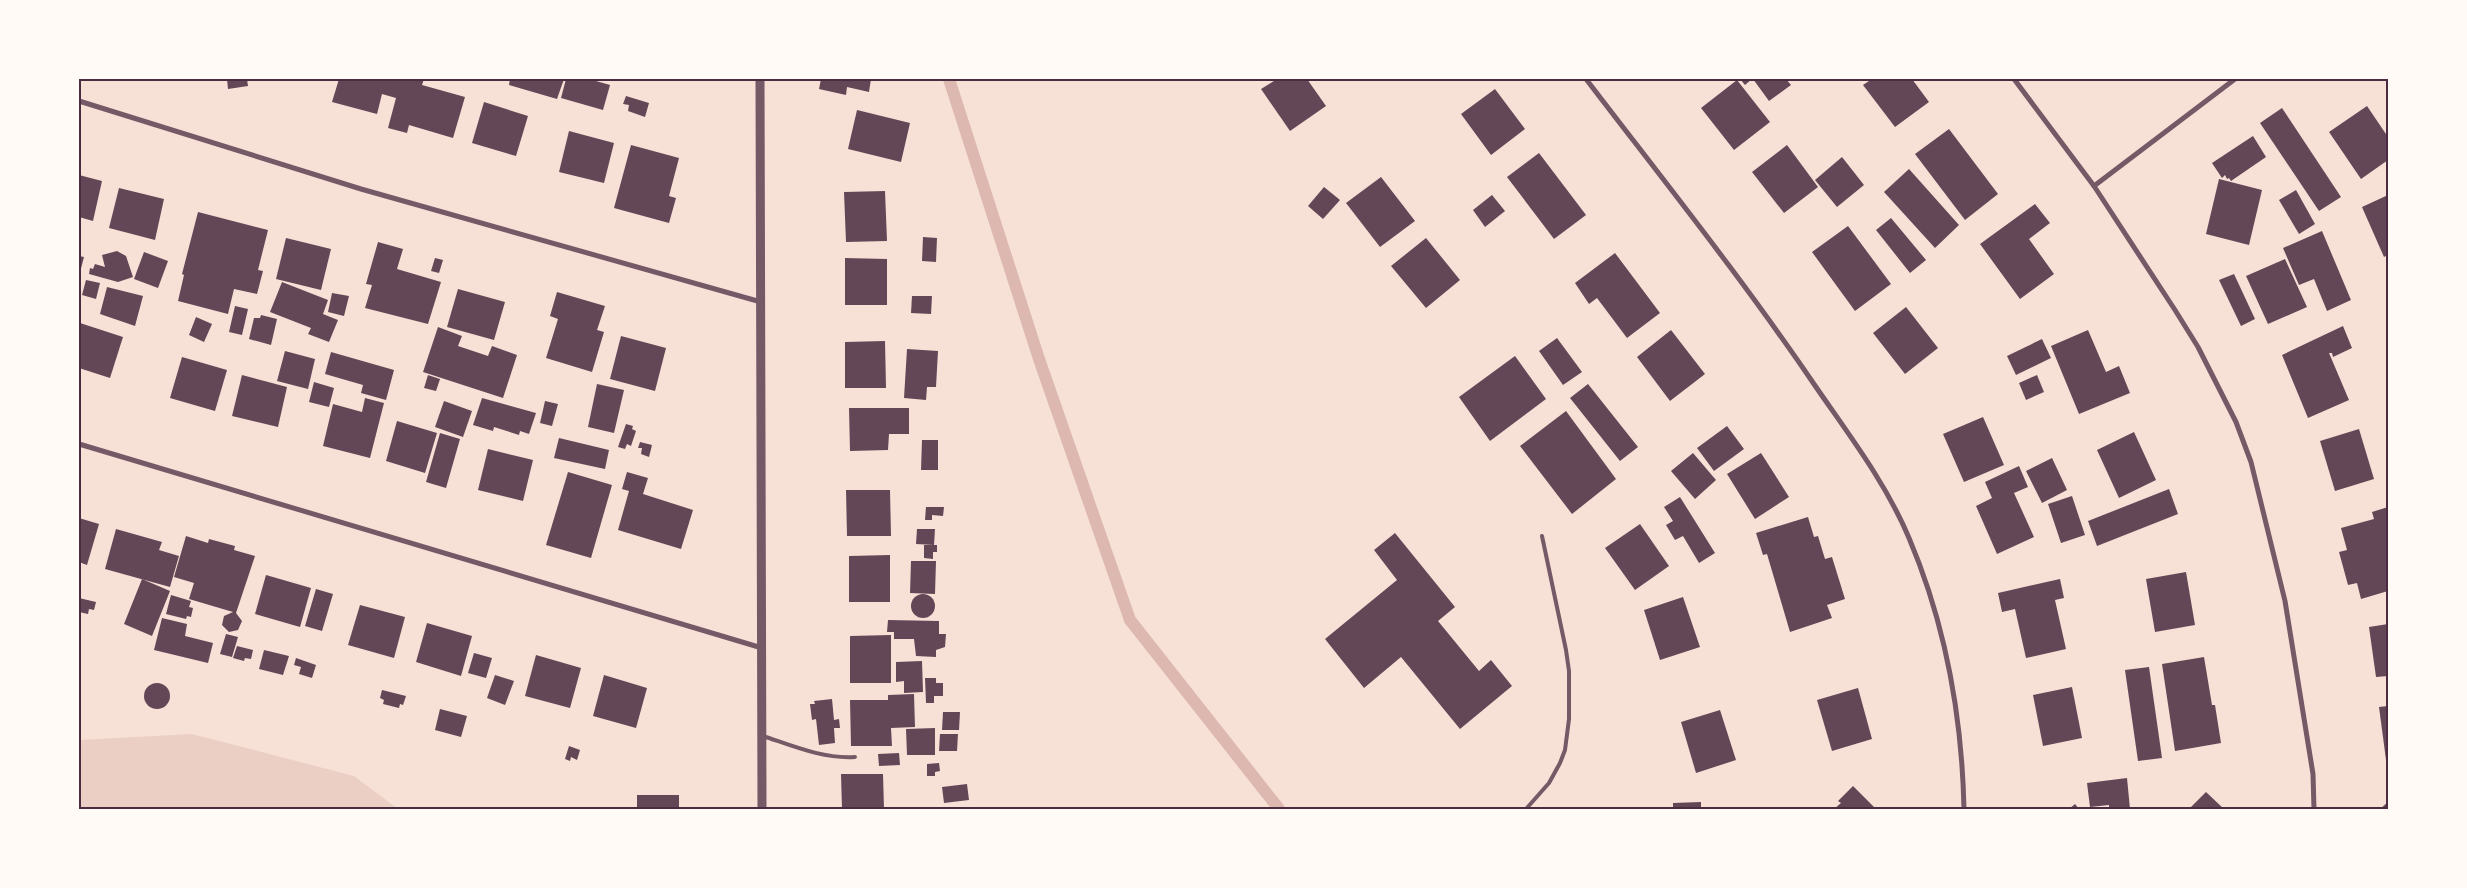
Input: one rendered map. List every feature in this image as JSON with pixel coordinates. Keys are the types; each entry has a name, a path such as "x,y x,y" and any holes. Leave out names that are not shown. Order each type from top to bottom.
{"street":[{"path":"760,79 762,809"},
{"path":"1586,79 1772,322 1860,450 1891,501 1909,537 1925,581 1953,685 1959,732 1964,809"},
{"path":"2014,79 2094,186 2198,347 2236,422 2251,462 2285,601 2312,766 2314,809"},
{"path":"2094,186 2235,79"},
{"path":"79,101 362,188 762,302"},
{"path":"79,444 762,648"}],"lane":[{"path":"1526,809 1549,783 1560,763 1565,750 1569,719 1569,671 1566,650 1542,536"},
{"path":"762,736 821,755 834,758 855,758"}],"shaded area":[{"path":"192,734 354,776 398,809 79,809 79,740"}],"building":[{"path":"227,79 247,79 248,86 228,89"},
{"path":"339,79 424,79 422,85 465,97 453,138 409,125 407,133 388,128 396,98 382,94 377,114 332,102"},
{"path":"510,79 564,79 557,99 509,85"},
{"path":"566,79 589,79 610,85 603,110 561,98"},
{"path":"821,79 871,79 869,92 847,87 846,95 819,89"},
{"path":"1277,79 1307,79 1326,106 1290,131 1261,89"},
{"path":"1740,79 1752,79 1745,85"},
{"path":"1753,79 1786,79 1791,85 1769,101"},
{"path":"1872,79 1912,79 1929,102 1895,127 1863,85"},
{"path":"1737,80 1770,122 1734,150 1701,108"},
{"path":"1495,89 1525,129 1491,155 1461,114"},
{"path":"626,96 649,103 645,117 628,111 629,105 623,104"},
{"path":"484,102 528,116 516,156 472,143"},
{"path":"2367,106 2388,137 2388,160 2361,179 2329,132"},
{"path":"2282,108 2341,197 2319,211 2260,123"},
{"path":"857,110 910,123 901,162 848,149"},
{"path":"1949,129 1998,194 1965,220 1915,154"},
{"path":"569,131 614,143 604,183 559,172"},
{"path":"2253,136 2266,157 2231,181 2225,175 2222,178 2212,163"},
{"path":"631,145 679,158 669,196 676,198 669,223 614,208"},
{"path":"1787,145 1818,187 1784,213 1752,172"},
{"path":"1539,153 1586,215 1554,239 1507,177"},
{"path":"1842,157 1864,185 1837,207 1815,180"},
{"path":"1909,169 1959,225 1935,248 1884,192"},
{"path":"79,175 102,181 93,221 79,217"},
{"path":"1381,177 1415,221 1380,247 1346,203"},
{"path":"2219,179 2262,190 2249,245 2206,234"},
{"path":"1324,187 1340,200 1323,219 1308,206"},
{"path":"119,188 164,199 155,240 109,228"},
{"path":"2296,190 2315,224 2299,234 2279,200"},
{"path":"885,191 887,241 846,242 844,192"},
{"path":"1492,195 1505,211 1485,227 1473,210"},
{"path":"2388,195 2388,255 2384,257 2362,207"},
{"path":"2035,204 2050,223 2029,239 2054,274 2020,299 1980,244"},
{"path":"198,212 268,230 258,270 263,271 257,294 234,289 228,314 178,301 184,275 182,274"},
{"path":"1891,218 1926,260 1910,273 1876,230"},
{"path":"1848,226 1891,284 1855,311 1812,252"},
{"path":"2322,231 2351,300 2327,311 2314,279 2299,285 2283,248"},
{"path":"923,237 937,238 936,262 922,261"},
{"path":"286,238 331,249 321,290 276,279"},
{"path":"1426,238 1460,280 1426,308 1391,266"},
{"path":"378,242 403,249 397,269 441,282 428,324 365,308 372,285 366,284"},
{"path":"117,251 126,256 133,277 118,282 89,274 90,268 93,269 95,264 105,267 102,255"},
{"path":"144,252 168,261 158,288 134,279"},
{"path":"1615,253 1660,313 1627,338 1597,298 1589,304 1575,283"},
{"path":"79,256 84,257 79,276"},
{"path":"435,258 443,260 439,273 431,271"},
{"path":"845,258 887,259 887,305 845,305"},
{"path":"2285,259 2307,307 2268,324 2246,276"},
{"path":"2234,274 2255,319 2241,326 2219,280"},
{"path":"86,280 100,283 96,299 82,295"},
{"path":"282,282 328,300 323,314 338,320 329,342 308,334 311,328 270,312"},
{"path":"107,287 143,296 135,326 100,314"},
{"path":"458,289 505,302 494,340 447,327"},
{"path":"557,292 605,306 597,330 604,332 592,372 546,358 558,319 550,316"},
{"path":"332,293 349,296 344,316 328,312"},
{"path":"912,296 932,296 931,314 911,313"},
{"path":"235,306 248,309 242,335 229,332"},
{"path":"1906,307 1938,348 1905,374 1873,333"},
{"path":"261,315 277,319 271,345 249,339 254,318 260,318"},
{"path":"196,317 212,324 204,342 189,335"},
{"path":"80,323 123,337 110,378 79,368"},
{"path":"2343,326 2352,348 2333,357 2332,353 2329,353 2349,400 2308,418 2282,355"},
{"path":"438,327 462,336 458,346 488,356 492,346 517,355 503,398 423,372"},
{"path":"1671,330 1705,374 1670,401 1637,357"},
{"path":"2088,330 2106,372 2119,366 2130,393 2079,414 2051,346"},
{"path":"621,336 666,348 655,391 610,379"},
{"path":"1557,338 1582,372 1563,385 1539,351"},
{"path":"2042,339 2051,358 2016,375 2007,356"},
{"path":"885,341 886,388 845,388 845,342"},
{"path":"907,349 938,351 936,387 927,387 926,400 904,398"},
{"path":"285,351 315,359 308,389 277,381"},
{"path":"331,352 394,370 386,400 361,393 363,385 325,374"},
{"path":"1515,356 1546,399 1490,441 1459,397"},
{"path":"182,357 227,370 215,411 170,398"},
{"path":"242,375 287,387 278,427 232,416"},
{"path":"428,375 440,379 436,391 424,388"},
{"path":"2037,375 2044,392 2026,400 2019,383"},
{"path":"314,382 334,388 329,407 309,402"},
{"path":"597,384 624,390 614,433 588,427"},
{"path":"1588,384 1638,447 1620,461 1570,398"},
{"path":"365,398 384,403 370,458 323,446 333,404 362,412"},
{"path":"482,398 536,413 529,434 520,431 519,435 494,427 493,431 473,425"},
{"path":"444,401 472,411 463,437 435,427"},
{"path":"545,401 558,404 552,426 540,423"},
{"path":"849,408 909,408 909,434 889,434 888,450 850,451"},
{"path":"1566,411 1616,479 1572,514 1520,446"},
{"path":"1983,417 2004,465 1964,482 1943,434"},
{"path":"397,421 437,433 425,473 386,461"},
{"path":"626,424 633,426 632,429 636,431 631,446 627,444 625,449 618,447"},
{"path":"1727,426 1744,449 1714,471 1697,448"},
{"path":"2359,429 2374,479 2335,491 2320,441"},
{"path":"2134,432 2156,480 2119,498 2097,450"},
{"path":"440,433 460,439 446,488 426,482"},
{"path":"559,438 609,450 605,469 554,458"},
{"path":"922,440 938,440 938,470 921,470"},
{"path":"640,442 652,445 649,457 641,454 642,448 638,448"},
{"path":"488,449 533,460 523,501 478,490"},
{"path":"1693,453 1716,480 1695,499 1671,471"},
{"path":"1761,453 1789,497 1755,519 1727,474"},
{"path":"2052,458 2067,490 2042,503 2026,471"},
{"path":"2019,466 2028,487 2014,493 2034,537 1997,554 1976,506 1992,498 1985,482"},
{"path":"568,472 612,485 591,558 546,545"},
{"path":"627,472 648,478 643,494 693,510 681,549 618,530 629,491 622,489"},
{"path":"2169,489 2178,514 2097,546 2088,521"},
{"path":"846,490 890,490 891,536 847,536"},
{"path":"2072,496 2085,535 2061,543 2048,504"},
{"path":"1680,497 1715,553 1699,563 1683,536 1675,540 1666,525 1673,521 1664,507"},
{"path":"926,507 944,507 943,516 932,515 932,520 925,520"},
{"path":"2388,507 2388,591 2361,599 2357,583 2348,585 2339,552 2347,550 2341,528 2374,519 2372,512"},
{"path":"1808,517 1814,537 1818,536 1825,559 1832,557 1845,599 1827,605 1832,618 1790,632 1767,554 1763,555 1756,533"},
{"path":"79,518 99,524 87,565 79,562"},
{"path":"1640,524 1669,566 1635,590 1605,548"},
{"path":"116,529 162,542 159,550 179,556 170,587 105,569"},
{"path":"917,529 935,529 934,545 916,544"},
{"path":"1395,533 1455,607 1438,621 1479,671 1491,660 1512,686 1460,729 1401,657 1364,688 1325,639 1397,580 1374,550"},
{"path":"186,536 208,543 209,539 235,546 234,550 255,556 236,613 242,621 238,630 229,632 222,625 224,616 233,612 189,599 194,583 174,577"},
{"path":"924,545 937,545 937,552 933,552 933,559 924,558"},
{"path":"890,555 890,602 849,602 849,556"},
{"path":"911,561 936,561 935,594 910,593"},
{"path":"2186,572 2195,625 2155,632 2146,579"},
{"path":"266,575 311,588 300,627 255,614"},
{"path":"142,579 170,591 152,636 124,624"},
{"path":"2060,579 2064,598 2055,600 2066,649 2026,658 2015,609 2002,612 1998,593"},
{"path":"316,589 333,594 322,631 305,626"},
{"path":"923,594 932,597 935,606 932,615 923,618 914,615 911,606 914,597"},
{"path":"171,595 191,601 189,607 193,608 191,617 187,616 186,619 166,614"},
{"path":"1683,597 1700,647 1660,660 1644,610"},
{"path":"79,598 96,602 94,610 89,609 88,614 79,612"},
{"path":"360,605 405,617 394,658 348,645"},
{"path":"162,618 187,624 185,636 213,643 208,663 154,650"},
{"path":"888,620 939,621 939,634 946,634 945,647 936,650 936,657 916,656 914,639 894,639 894,632 887,632"},
{"path":"427,623 472,636 461,676 416,662"},
{"path":"2388,624 2388,676 2376,677 2369,627"},
{"path":"226,634 238,637 232,657 220,654"},
{"path":"891,635 891,683 850,683 850,636"},
{"path":"237,646 253,650 251,659 245,658 244,661 233,658"},
{"path":"264,650 289,656 283,675 259,669"},
{"path":"474,653 492,658 486,678 468,673"},
{"path":"536,655 581,668 570,708 525,696"},
{"path":"2204,657 2221,743 2175,751 2162,664"},
{"path":"296,658 316,665 312,678 299,674 301,667 294,665"},
{"path":"922,661 923,692 904,693 904,681 896,682 896,662"},
{"path":"2149,667 2162,758 2138,761 2125,670"},
{"path":"495,675 514,681 505,705 487,698"},
{"path":"604,675 647,688 636,728 593,716"},
{"path":"925,678 936,678 936,683 943,683 943,696 934,696 934,703 926,703"},
{"path":"157,683 166,687 170,696 166,705 157,709 148,705 144,696 148,687"},
{"path":"2072,687 2082,738 2043,746 2033,695"},
{"path":"1858,688 1872,739 1832,751 1817,700"},
{"path":"382,690 406,696 403,705 400,704 399,708 383,704 384,700 380,698"},
{"path":"914,694 915,727 891,728 892,746 851,746 850,700 888,700 888,695"},
{"path":"832,699 834,720 839,719 840,728 834,728 835,743 819,745 816,719 812,720 810,704 815,704 814,701"},
{"path":"2388,706 2388,760 2386,760 2379,707"},
{"path":"440,709 467,716 461,737 435,730"},
{"path":"1720,710 1736,760 1696,773 1681,722"},
{"path":"943,712 960,712 959,730 942,730"},
{"path":"935,728 935,755 907,755 906,729"},
{"path":"940,734 958,734 957,751 939,751"},
{"path":"569,746 580,750 577,760 571,757 570,761 565,759"},
{"path":"899,753 900,765 879,766 878,754"},
{"path":"939,763 940,771 935,772 935,776 927,776 927,764"},
{"path":"841,774 883,774 884,809 842,809"},
{"path":"2127,778 2130,809 2109,809 2109,805 2090,807 2087,783"},
{"path":"967,784 969,800 944,803 942,787"},
{"path":"1853,786 1876,809 1834,809 1841,803 1838,801"},
{"path":"2206,792 2224,809 2189,809"},
{"path":"637,795 679,795 679,809 637,809"},
{"path":"1701,802 1701,809 1673,809 1673,803"},
{"path":"2388,802 2388,809 2380,809"},
{"path":"2075,804 2079,809 2069,809"}],"waterway":[{"path":"949,79 1039,359 1130,620 1279,809"}]}
